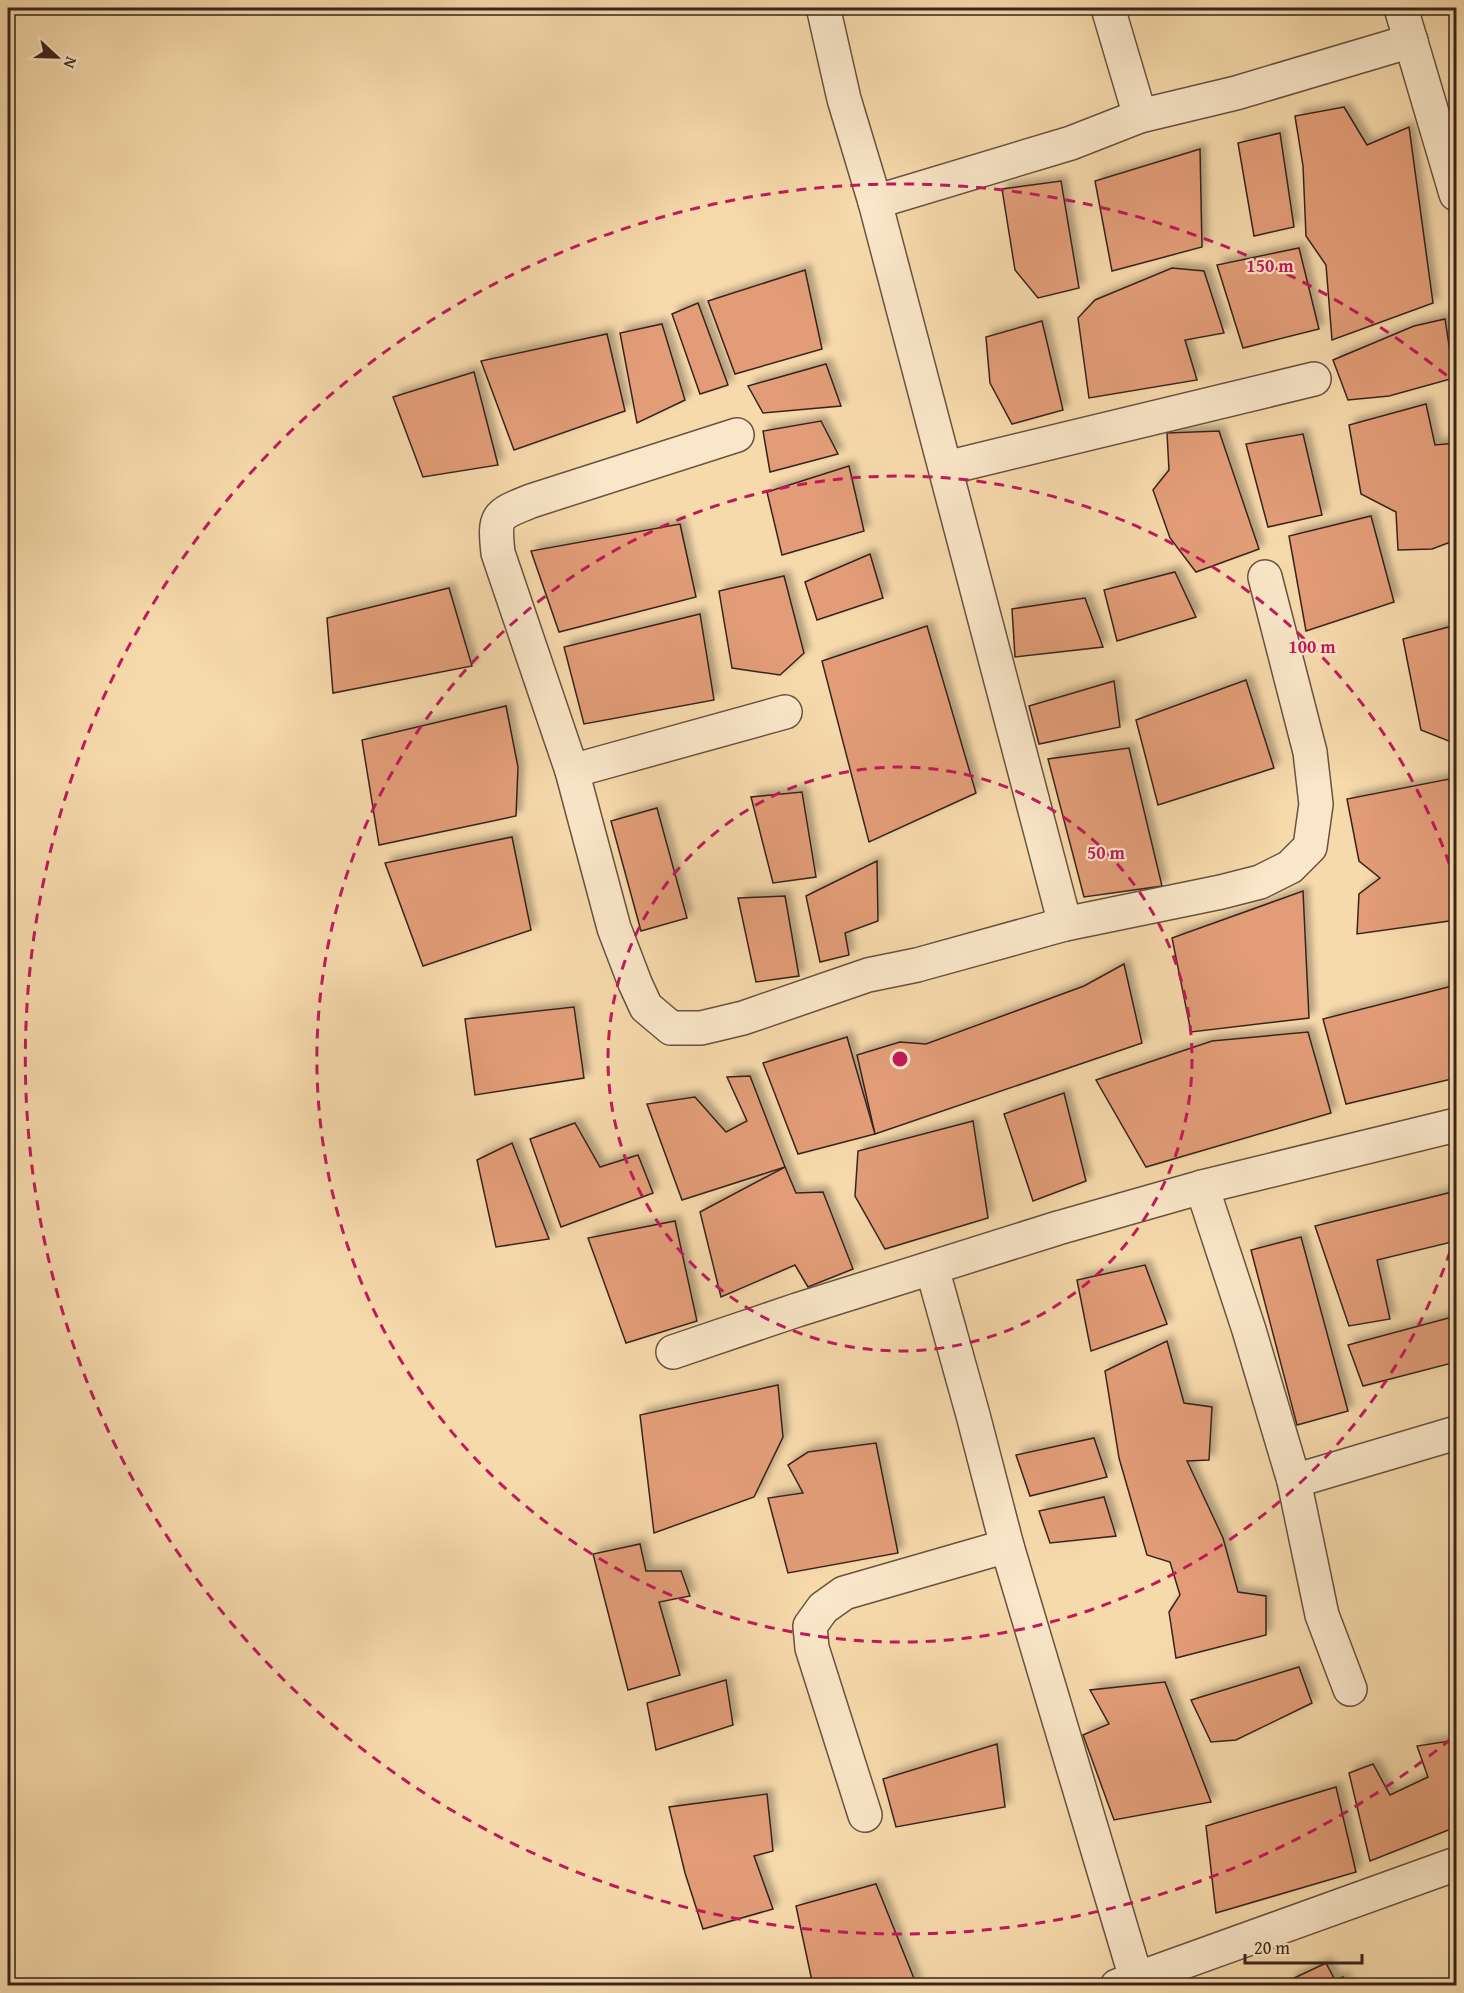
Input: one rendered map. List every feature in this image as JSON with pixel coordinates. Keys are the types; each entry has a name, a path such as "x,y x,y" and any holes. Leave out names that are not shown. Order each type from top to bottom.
{"street":[{"path":"825,8 844,99 875,202 1065,924"},
{"path":"1108,8 1140,116"},
{"path":"1401,8 1456,194"},
{"path":"875,202 1071,143 1140,116 1236,93 1411,41"},
{"path":"946,468 1314,379"},
{"path":"737,435 531,501 504,512 495,527 498,553 572,771 614,928 634,983 646,1007 671,1028 701,1028 743,1018 868,975 1065,924 1221,892 1260,882 1290,867 1310,847 1316,804 1310,752 1265,577"},
{"path":"572,771 785,712"},
{"path":"673,1352 796,1310 1070,1225 1202,1187 1456,1125"},
{"path":"1202,1187 1249,1330 1294,1481 1322,1615 1350,1689"},
{"path":"932,1268 1007,1546 1067,1754 1126,1982 1456,1864"},
{"path":"1294,1481 1456,1433"},
{"path":"865,1815 812,1648 810,1626 823,1608 844,1593 1007,1546"}],"building":[{"path":"1344,107 1367,145 1409,127 1433,303 1332,340 1326,265 1306,236 1303,166 1295,116"},
{"path":"1280,133 1294,227 1254,236 1238,143"},
{"path":"1200,149 1202,247 1112,271 1095,181"},
{"path":"1061,181 1079,288 1038,298 1015,270 1002,189"},
{"path":"1299,248 1319,329 1243,348 1217,265"},
{"path":"1172,268 1204,271 1224,333 1185,340 1197,380 1089,398 1078,318 1095,300"},
{"path":"805,270 822,349 735,374 708,301"},
{"path":"698,303 728,385 700,394 672,314"},
{"path":"1445,319 1454,378 1389,396 1348,400 1333,360 1414,326"},
{"path":"1042,321 1063,410 1012,424 990,383 986,337"},
{"path":"662,324 685,400 637,423 620,333"},
{"path":"607,334 625,411 514,450 481,361"},
{"path":"826,364 841,406 763,413 748,386"},
{"path":"474,372 498,465 423,477 393,397"},
{"path":"1426,404 1435,445 1456,443 1456,540 1432,549 1398,550 1396,512 1361,494 1349,425"},
{"path":"821,421 838,454 770,472 763,431"},
{"path":"1219,431 1259,549 1196,572 1170,538 1153,490 1169,470 1167,433"},
{"path":"1303,434 1322,515 1268,527 1246,444"},
{"path":"849,466 864,531 782,555 767,492"},
{"path":"1371,516 1394,602 1306,631 1289,536"},
{"path":"680,524 696,597 559,632 531,551"},
{"path":"870,554 883,598 817,620 805,582"},
{"path":"1175,572 1196,617 1117,641 1104,590"},
{"path":"784,576 804,653 780,675 732,668 719,591"},
{"path":"449,588 472,666 333,693 327,618"},
{"path":"1085,598 1103,647 1015,657 1012,609"},
{"path":"700,614 714,700 584,724 564,647"},
{"path":"1456,625 1456,751 1454,743 1421,730 1403,639"},
{"path":"927,626 976,793 869,842 822,661"},
{"path":"1246,680 1274,768 1158,805 1136,720"},
{"path":"1114,681 1120,727 1039,744 1029,706"},
{"path":"506,706 518,767 516,816 379,845 362,740"},
{"path":"1129,748 1162,886 1084,897 1048,759"},
{"path":"1449,779 1456,806 1456,920 1357,934 1359,894 1380,878 1359,861 1347,799"},
{"path":"802,792 816,877 773,883 751,797"},
{"path":"657,808 687,918 641,931 611,821"},
{"path":"512,837 531,930 423,966 385,863"},
{"path":"877,861 878,921 845,933 849,955 820,962 806,896"},
{"path":"1303,891 1309,1018 1191,1032 1172,938"},
{"path":"785,896 799,976 756,982 738,898"},
{"path":"1124,964 1142,1043 875,1134 857,1055 900,1042 926,1044 1084,986"},
{"path":"1456,985 1456,1078 1346,1104 1323,1019"},
{"path":"574,1007 584,1078 475,1095 465,1019"},
{"path":"1308,1032 1331,1113 1146,1167 1096,1080 1212,1041"},
{"path":"847,1037 875,1134 798,1154 763,1063"},
{"path":"750,1076 785,1167 682,1200 647,1104 695,1097 726,1132 747,1121 727,1077"},
{"path":"1064,1093 1086,1181 1033,1201 1004,1114"},
{"path":"973,1121 988,1218 885,1249 855,1196 858,1151"},
{"path":"575,1123 600,1167 638,1155 653,1193 561,1227 530,1139"},
{"path":"512,1143 549,1239 496,1247 477,1160"},
{"path":"785,1167 796,1193 823,1192 853,1269 808,1287 795,1265 721,1297 700,1212"},
{"path":"1456,1191 1456,1241 1377,1260 1390,1319 1349,1326 1315,1226"},
{"path":"675,1221 697,1321 626,1343 588,1238"},
{"path":"1301,1237 1348,1411 1297,1425 1251,1250"},
{"path":"1145,1265 1167,1324 1091,1351 1077,1280"},
{"path":"1456,1316 1456,1362 1363,1386 1348,1345"},
{"path":"1167,1341 1184,1403 1212,1407 1209,1460 1187,1461 1223,1538 1238,1592 1266,1596 1266,1635 1176,1658 1169,1612 1180,1595 1170,1562 1147,1555 1119,1458 1105,1371"},
{"path":"778,1385 783,1437 754,1497 654,1533 640,1415"},
{"path":"1094,1438 1107,1477 1030,1496 1016,1455"},
{"path":"876,1443 898,1553 788,1573 768,1498 803,1493 788,1465 808,1452"},
{"path":"1104,1497 1116,1536 1050,1543 1039,1511"},
{"path":"640,1544 646,1571 681,1571 690,1596 659,1602 680,1675 628,1690 593,1554"},
{"path":"1299,1667 1312,1703 1236,1740 1211,1742 1191,1700"},
{"path":"726,1680 733,1725 656,1750 647,1703"},
{"path":"1165,1682 1211,1802 1114,1820 1083,1735 1109,1724 1090,1690"},
{"path":"1456,1740 1456,1827 1370,1861 1349,1773 1373,1764 1390,1795 1428,1777 1417,1746"},
{"path":"997,1744 1005,1807 896,1827 883,1779"},
{"path":"1336,1787 1356,1872 1216,1913 1206,1826"},
{"path":"767,1794 773,1851 754,1856 773,1909 703,1929 685,1873 669,1807"},
{"path":"876,1884 917,1986 813,1986 796,1906"},
{"path":"1326,1963 1335,1980 1343,1977 1346,1986 1292,1986 1290,1980"}]}
